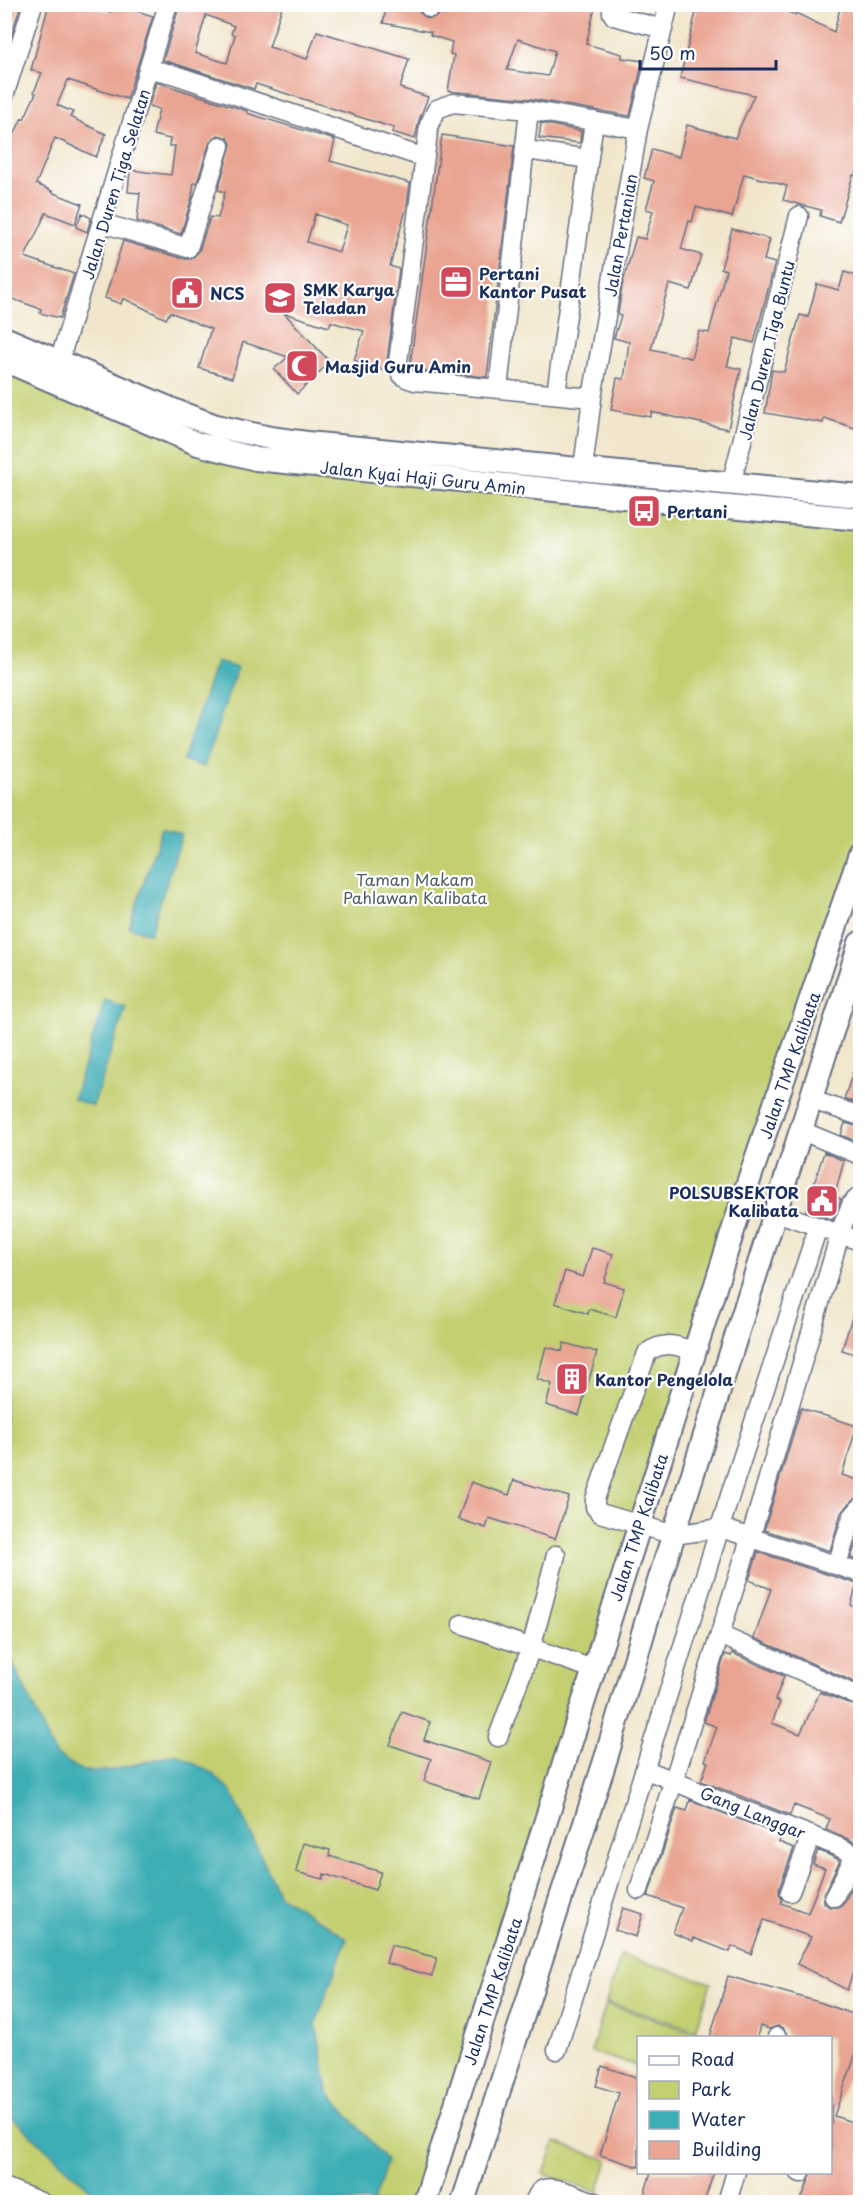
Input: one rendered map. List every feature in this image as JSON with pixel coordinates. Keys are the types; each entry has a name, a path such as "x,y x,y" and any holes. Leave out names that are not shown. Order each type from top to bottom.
{"main road":[{"name":"Jalan Kyai Haji Guru Amin","path":"4,338 206,422 270,438 307,443 586,451 735,470 861,496"},
{"name":"Jalan Kyai Haji Guru Amin","path":"4,360 198,444 256,459 642,500 861,519"},
{"name":"Jalan TMP Kalibata","path":"425,2202 750,1177 861,855"},
{"name":"Jalan TMP Kalibata","path":"463,2202 616,1724 861,943"},
{"path":"750,1177 754,1185 766,1193 775,1195 779,1202"},
{"path":"578,1717 592,1707 598,1707 610,1712 616,1724"}],"street":[{"path":"4,96 33,4"},
{"name":"Jalan Duren Tiga Selatan","path":"60,362 168,4"},
{"path":"612,4 614,16 663,29"},
{"name":"Jalan Pertanian","path":"586,451 592,398 638,129 669,4"},
{"path":"150,69 172,74 416,155"},
{"path":"592,398 404,379 399,373 398,362 429,125 437,109 453,103 529,110 638,129"},
{"path":"498,389 529,110"},
{"path":"556,394 594,121"},
{"path":"102,223 188,248 220,146"},
{"path":"526,150 589,159"},
{"name":"Jalan Duren Tiga Buntu","path":"735,470 799,216"},
{"path":"812,1100 861,1116"},
{"path":"802,1131 861,1155"},
{"path":"639,1890 751,1536 840,1236 852,1203 861,1196"},
{"path":"779,1202 818,1227 861,1241"},
{"path":"557,2050 818,1227"},
{"path":"689,1350 674,1344 656,1346 647,1353 596,1499 596,1507 600,1513 674,1535 721,1528 861,1573"},
{"path":"837,1565 852,1517 861,1508"},
{"path":"498,1737 531,1648 556,1555"},
{"path":"462,1624 593,1669"},
{"path":"720,1635 861,1697"},
{"name":"Gang Langgar","path":"645,1770 673,1779 716,1799 811,1835 858,1856"},
{"path":"790,1892 811,1835"},
{"path":"834,1897 858,1856"},
{"path":"727,2202 735,2174"},
{"path":"4,2187 41,2202"},
{"path":"534,2202 540,2191 546,2187 553,2187 595,2202"}],"green space":[{"name":"Taman Makam Pahlawan Kalibata","path":"5,359 191,442 860,519 860,855 425,2202 40,2202 5,2187"},
{"path":"621,1955 711,1983 696,2030 606,2002"},
{"path":"606,2004 697,2033 696,2036 637,2036 637,2066 591,2052"},
{"path":"555,2142 608,2160 598,2192 544,2174"}],"water":[{"path":"216,661 237,668 204,767 183,760"},
{"path":"162,828 182,835 150,934 129,927"},
{"path":"105,1000 126,1007 93,1106 73,1099"},
{"path":"13,1663 55,1754 82,1771 109,1771 176,1754 212,1773 231,1791 279,1895 347,1938 316,2023 328,2092 387,2161 374,2202 104,2202 5,2111 4,1668"}],"building":[{"path":"4,4 21,4 5,56 4,56"},
{"path":"49,4 85,4 110,12 112,4 127,4 126,8 153,16 127,99 68,80 57,105 73,112 70,117 106,134 96,157 55,138 36,184 82,204 75,224 46,213 25,257 74,274 60,318 40,313 41,309 4,296 4,156 36,93 34,92 42,73 31,70"},
{"path":"180,4 283,4 269,47 307,59 317,31 409,59 400,88 428,97 415,139 392,132 394,128 256,84 254,89 163,60","holes":["206,15 234,26 231,34 235,35 227,63 195,53"]},
{"path":"387,4 419,4 419,12 428,19 438,16 442,4 596,4 586,44 622,54 622,58 643,61 630,116 531,99 448,91 454,55 450,54 452,42 430,35 431,32 383,23","holes":["518,39 555,51 548,76 507,70"]},
{"path":"698,4 769,4 795,15 796,13 834,32 841,4 861,4 861,163 855,176 853,175 839,222 820,216 821,210 783,200 787,186 744,174 732,217 696,207 692,222 689,221 681,249 701,255 691,290 669,284 651,349 691,358 699,331 709,333 726,270 721,268 732,229 770,239 764,260 775,263 754,343 735,338 727,366 741,369 728,429 651,412 651,417 611,410 617,378 624,379 629,342 614,338 621,316 618,315 622,286 636,237 645,239 653,211 646,209 654,181 644,178 652,149 679,157 687,125 735,138 754,95 680,78"},
{"path":"156,82 335,140 330,161 410,183 407,206 390,266 399,269 387,361 388,372 354,360 364,331 331,322 329,327 284,313 330,362 297,394 274,369 288,357 243,342 232,378 199,368 211,329 170,312 166,319 123,298 121,304 105,298 123,241 191,259 199,251 210,217 218,218 225,192 218,190 231,144 228,138 218,135 210,142 197,183 194,182 181,234 137,221 140,193 128,192 130,170 171,175 175,146 169,146 170,139 153,135 159,109 149,106","holes":["315,214 347,225 339,252 307,242"]},
{"path":"541,123 581,131 580,143 539,138"},
{"path":"442,135 514,146 487,377 417,370 411,368 410,365"},
{"path":"82,213 91,218 87,232 76,227"},
{"path":"844,272 861,277 861,430 824,418 823,423 765,413 772,370 784,372 800,315 808,317 817,284 839,290"},
{"path":"858,1057 861,1057 861,1104 844,1099"},
{"path":"845,1123 861,1127 857,1142 841,1135"},
{"path":"824,1152 844,1161 835,1197 841,1199 833,1220 806,1210"},
{"path":"592,1248 613,1254 604,1282 624,1288 616,1317 589,1309 588,1314 555,1303 565,1271 583,1277"},
{"path":"857,1301 861,1302 861,1356 842,1350"},
{"name":"Kantor Pengelola","path":"564,1343 597,1352 579,1415 546,1405 552,1384 537,1379 546,1347 562,1351"},
{"path":"801,1408 857,1426 842,1475 861,1481 861,1495 841,1513 830,1551 764,1530"},
{"path":"514,1480 569,1497 555,1539 489,1518 486,1528 458,1519 471,1482 509,1495"},
{"path":"858,1537 861,1537 861,1561 851,1558"},
{"path":"758,1552 857,1584 851,1605 861,1610 861,1685 754,1638 771,1589 749,1580"},
{"path":"732,1653 784,1676 775,1700 780,1702 772,1723 800,1734 820,1692 861,1708 861,1782 853,1802 861,1805 861,1845 826,1829 830,1819 794,1805 790,1815 701,1781 708,1762 705,1761 717,1727 704,1722 725,1654 731,1656"},
{"path":"402,1712 430,1722 424,1740 491,1762 479,1799 424,1781 431,1759 390,1745"},
{"path":"690,1800 782,1836 779,1842 794,1848 779,1889 781,1903 808,1913 825,1868 813,1864 818,1850 840,1860 824,1893 824,1903 830,1907 840,1907 844,1903 861,1869 861,1949 847,1990 797,1964 811,1937 764,1920 751,1954 732,1946 730,1952 694,1938 693,1941 673,1933 682,1908 648,1896 677,1808 687,1811"},
{"path":"303,1843 330,1850 329,1856 381,1872 375,1890 324,1874 323,1879 296,1872"},
{"path":"623,1908 643,1914 636,1937 615,1930"},
{"path":"391,1945 437,1958 432,1976 386,1963"},
{"path":"728,1976 822,2003 861,2017 861,2039 834,2116 861,2125 861,2202 800,2202 811,2174 832,2174 832,2036 788,2036 783,2028 778,2026 769,2029 760,2026 757,2036 710,2036"},
{"path":"602,2066 637,2077 637,2166 600,2155 619,2093 596,2086"},
{"path":"650,2174 713,2174 704,2202 642,2202"}],"place":[{"name":"Pertani Kantor Pusat","path":"456,282"},
{"name":"NCS","path":"187,293"},
{"name":"SMK Karya Teladan","path":"280,298"},
{"name":"Masjid Guru Amin","path":"302,366"},
{"name":"Pertani","path":"644,511"},
{"name":"POLSUBSEKTOR Kalibata","path":"822,1201"},
{"name":"Kantor Pengelola","path":"572,1379"}]}
